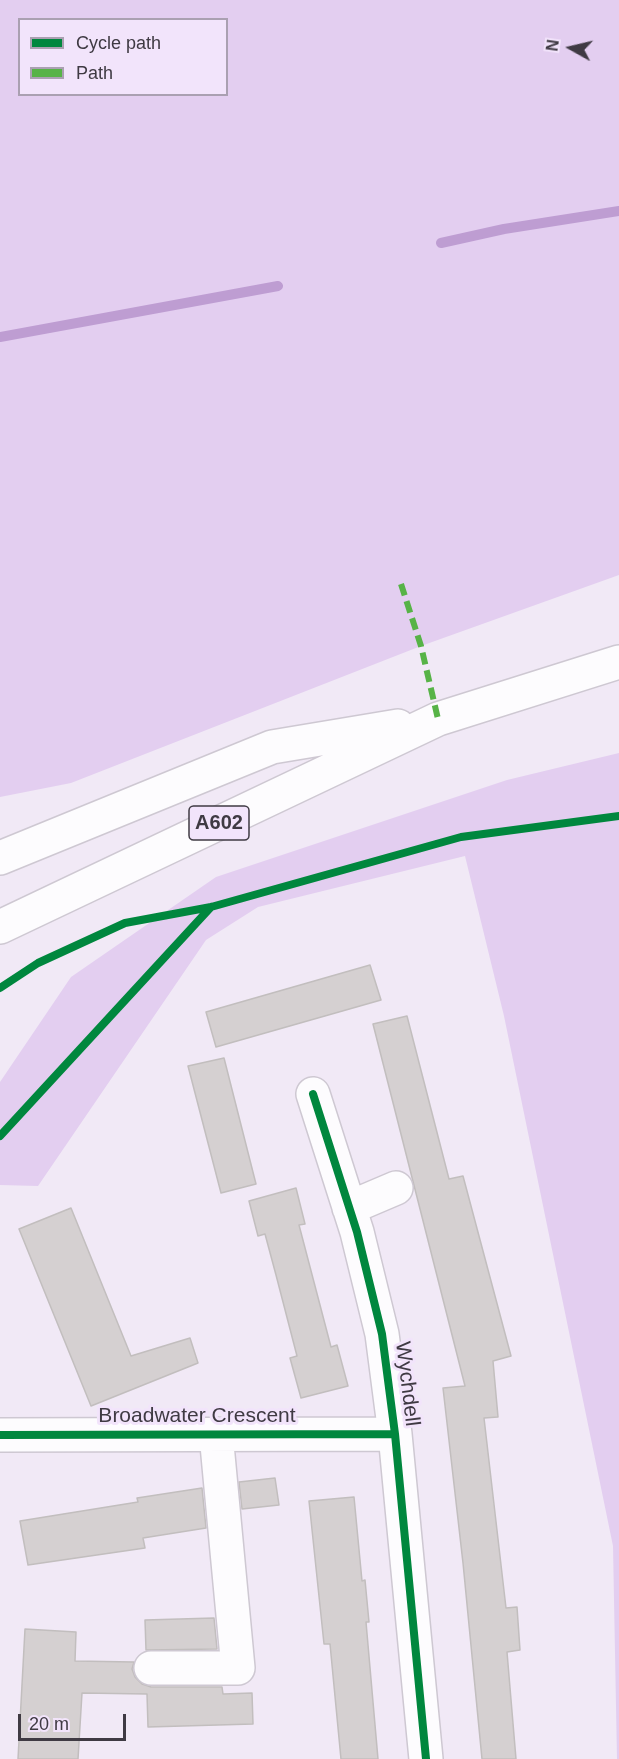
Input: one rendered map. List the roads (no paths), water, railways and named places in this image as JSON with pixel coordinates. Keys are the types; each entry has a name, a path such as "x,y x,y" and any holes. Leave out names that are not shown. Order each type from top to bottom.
{"main road":[{"name":"A602","path":"0,858 272,747 438,719 619,662"},
{"name":"A602","path":"0,927 438,719"},
{"name":"Wychdell","path":"313,1094 349,1208 382,1334 395,1434 426,1759"},
{"path":"349,1208 396,1188"},
{"path":"151,1668 238,1668 216,1434"},
{"name":"Broadwater Crescent","path":"0,1435 395,1434"}],"waterway":[{"path":"441,243 504,229 619,211"},
{"path":"0,337 278,286"}]}
